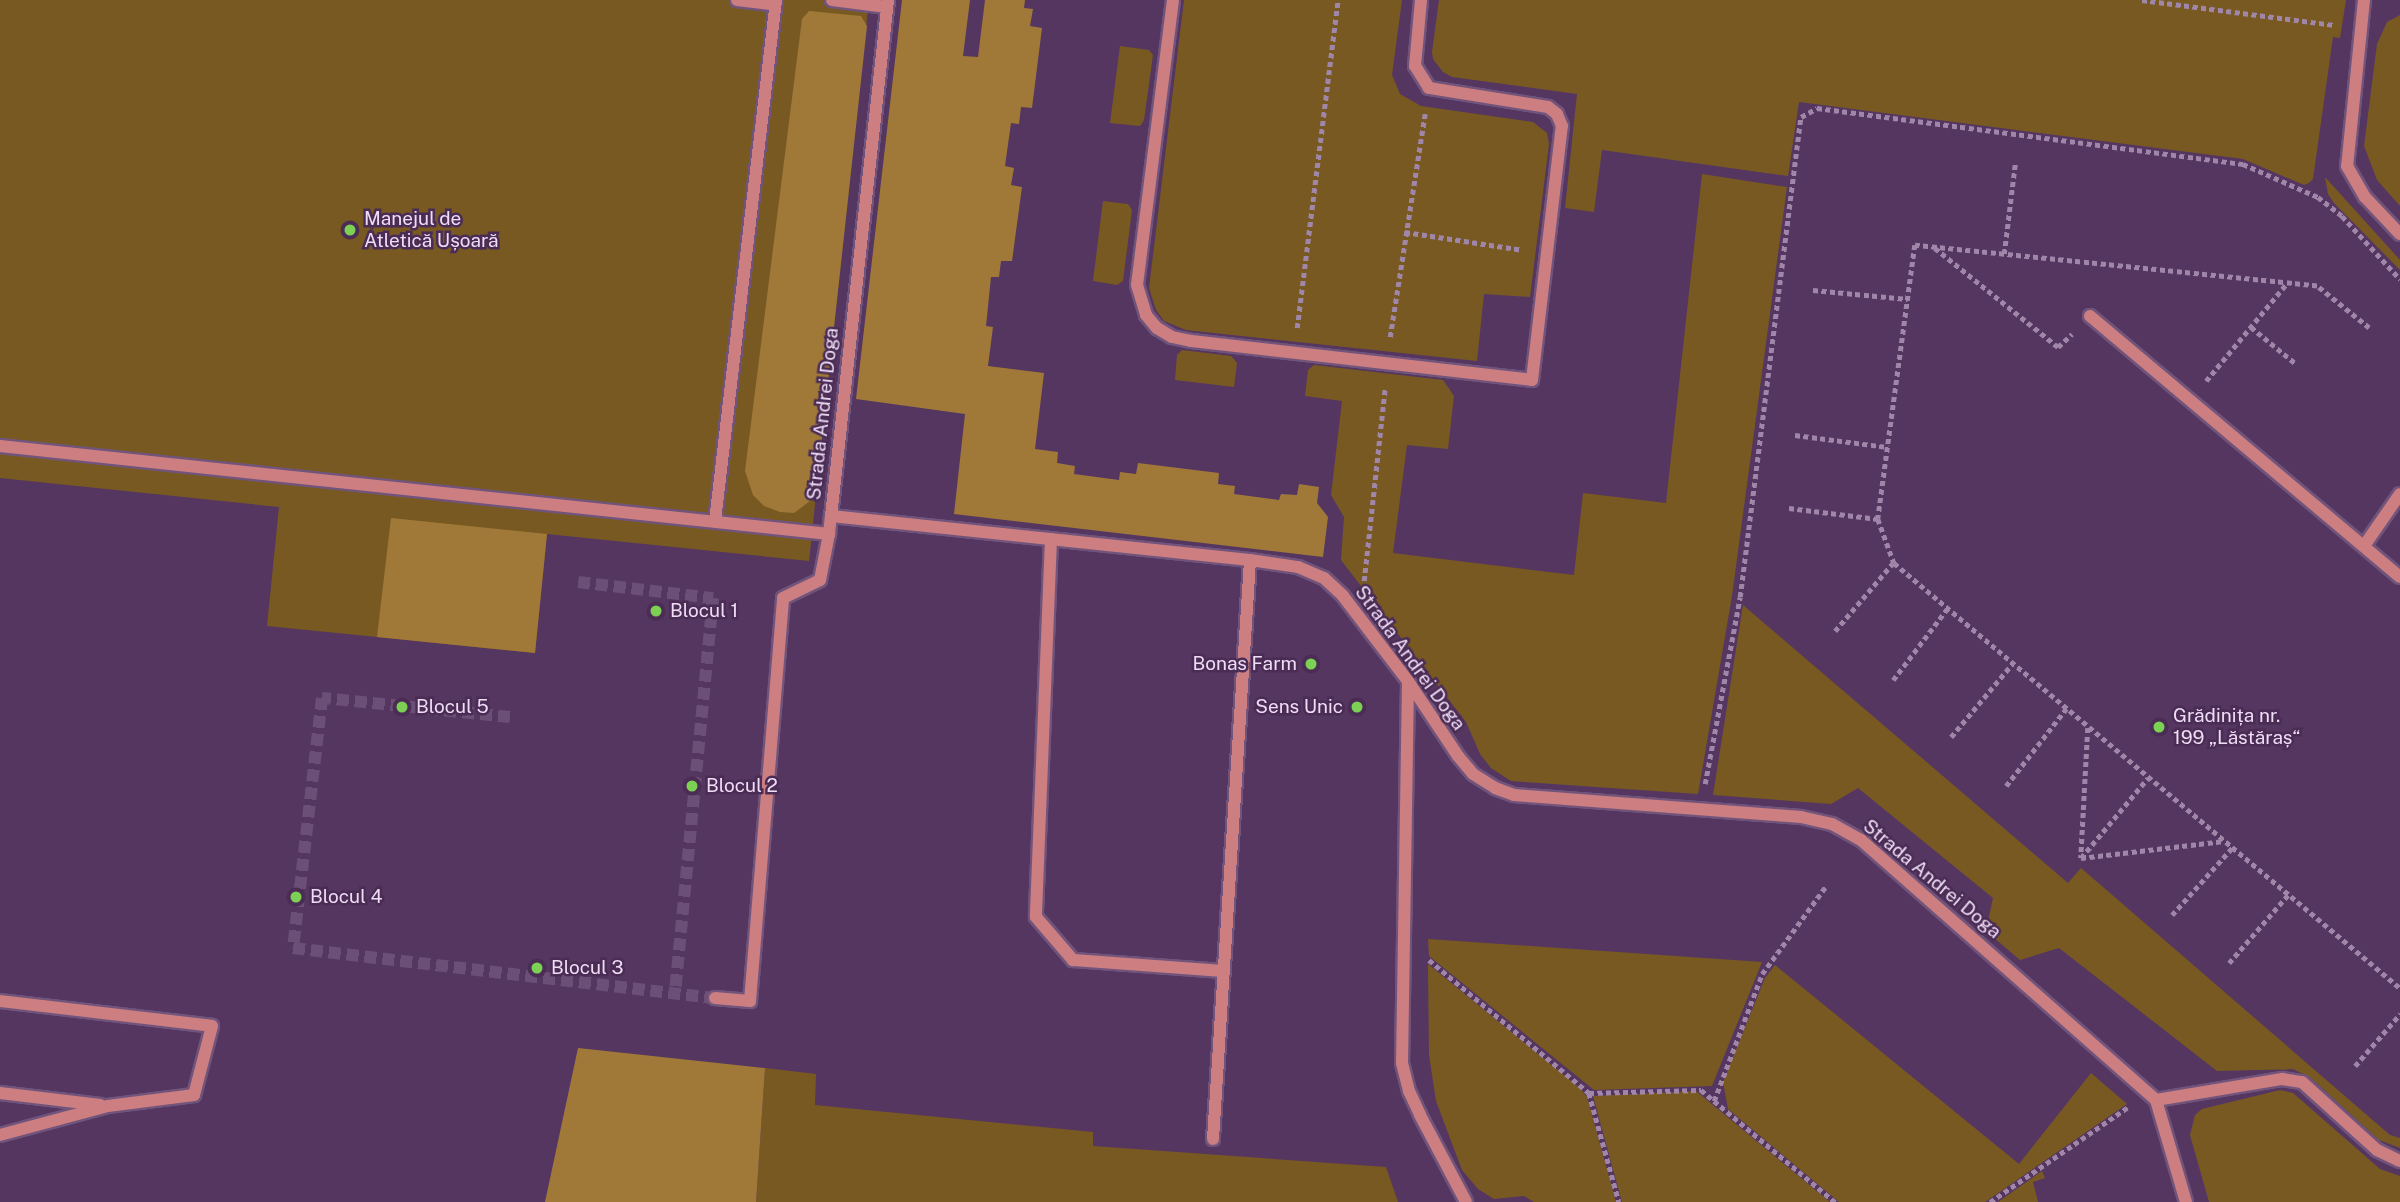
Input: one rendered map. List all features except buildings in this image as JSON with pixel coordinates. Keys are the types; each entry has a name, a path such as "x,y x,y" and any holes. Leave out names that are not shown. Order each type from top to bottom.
{"street":[{"path":"715,522 775,2 737,0"},
{"path":"832,0 887,3"},
{"path":"1172,0 1137,285 1139,300 1157,328 1172,337 1532,380 1562,126 1558,114 1548,107 1429,88 1415,66 1422,0"},
{"path":"2364,0 2347,166 2365,197 2400,234"},
{"name":"Strada Andrei Doga","path":"887,3 831,516 1250,560 1298,567 1324,578 1342,596 1408,681 1473,774 1514,795 1801,817 1832,824 1861,840 2152,1096"},
{"path":"2090,316 2400,577"},
{"path":"0,446 829,534"},
{"path":"2364,546 2400,494"},
{"path":"715,998 750,1001 783,598 820,580 831,516"},
{"path":"1051,539 1036,917 1073,960 1224,971"},
{"path":"1213,1139 1250,560"},
{"path":"1408,681 1402,1063 1409,1091 1420,1115 1466,1202"},
{"path":"0,1001 212,1027 194,1095 108,1106 0,1135"},
{"path":"2186,1202 2152,1096 2282,1079 2302,1082 2376,1150 2400,1161"},
{"path":"0,1093 108,1106"}],"path":[{"path":"1294,353 1338,0"},
{"path":"2141,0 2360,28"},
{"path":"1700,809 1740,597 1801,117 1817,108 2244,164 2318,197 2342,216 2400,279"},
{"path":"2004,254 2015,164"},
{"path":"1405,232 1547,253"},
{"path":"2369,328 2317,286 1915,246 1878,519 1894,562 1947,610 2400,988"},
{"path":"1935,247 2058,347 2090,316"},
{"path":"2190,400 2288,282"},
{"path":"1813,290 1908,299"},
{"path":"2251,327 2295,363"},
{"path":"1795,435 1888,447"},
{"path":"1789,508 1878,519"},
{"path":"1835,631 1894,562"},
{"path":"1893,680 1947,610"},
{"path":"1951,737 2012,664"},
{"path":"2006,786 2066,709"},
{"path":"2081,858 2088,727"},
{"path":"2081,858 2148,778"},
{"path":"2081,858 2224,841"},
{"path":"2172,915 2232,848"},
{"path":"1714,1101 1762,974 1826,886"},
{"path":"2230,963 2288,895"},
{"path":"1404,940 1589,1093 1619,1202"},
{"path":"2355,1066 2400,1014"},
{"path":"1589,1093 1696,1089 1835,1202"},
{"path":"1990,1202 2152,1096"}],"shaded area":[{"name":"Manejul de Atletică Ușoară","path":"0,0 869,0 809,561 547,534 535,653 267,626 279,507 0,478"},
{"path":"902,0 970,0 963,56 978,57 985,0 1025,0 1024,8 1033,9 1030,26 1042,28 1032,108 1021,107 1019,124 1011,123 1005,166 1014,168 1011,185 1022,187 1012,261 1001,261 999,277 991,277 986,326 993,327 988,366 1044,373 1035,449 1058,452 1057,463 1075,466 1074,474 1119,480 1120,472 1136,474 1138,463 1219,473 1218,484 1235,486 1234,494 1279,500 1281,494 1297,495 1299,484 1319,487 1317,503 1328,517 1323,557 954,514 965,414 856,399"},
{"path":"1184,0 1402,0 1392,75 1400,94 1421,106 1533,122 1547,133 1549,144 1530,297 1484,294 1477,361 1186,330 1164,321 1156,310 1149,288"},
{"path":"1439,0 2346,0 2340,38 2333,37 2313,179 2304,185 2243,159 1799,102 1788,176 1602,150 1594,212 1565,208 1577,94 1452,77 1443,72 1433,59 1432,52"},
{"path":"809,11 861,16 867,26 816,491 810,501 794,513 780,512 764,506 753,495 745,471 802,19"},
{"path":"2400,15 2400,206 2377,180 2364,146 2377,44 2387,22"},
{"path":"1120,46 1149,50 1153,55 1144,120 1140,126 1110,123"},
{"path":"1702,174 1787,187 1732,596 1698,794 1511,781 1491,768 1480,754 1466,722 1341,560 1344,517 1331,495 1342,401 1305,396 1308,370 1314,365 1443,380 1454,396 1448,449 1407,445 1393,553 1574,575 1583,493 1666,503"},
{"path":"2325,177 2400,260 2400,270 2334,203 2328,194"},
{"path":"1103,201 1128,204 1132,210 1123,281 1117,285 1093,281"},
{"path":"1182,350 1231,356 1237,363 1234,387 1175,380 1177,355"},
{"path":"391,518 547,534 535,653 377,637"},
{"path":"1743,605 2068,883 2081,868 2390,1135 2400,1138 2400,1148 2379,1140 2311,1078 2293,1069 2217,1071 2059,948 2020,960 1986,931 1993,898 1858,788 1831,804 1713,795"},
{"path":"1428,939 1762,962 1712,1086 1594,1090 1429,956"},
{"path":"1428,964 1581,1089 1587,1097 1616,1202 1534,1202 1524,1196 1494,1199 1478,1189 1462,1170 1436,1101 1429,1055"},
{"path":"1775,965 2019,1164 2091,1073 2127,1104 1985,1202 1839,1202 1728,1109 1723,1082 1765,978"},
{"path":"578,1048 765,1068 756,1202 545,1202"},
{"path":"765,1068 816,1074 815,1105 1093,1132 1093,1146 1386,1167 1398,1202 756,1202"},
{"path":"2280,1090 2293,1093 2380,1169 2400,1176 2400,1202 2209,1202 2190,1135 2195,1115 2202,1109"},
{"path":"1696,1091 1830,1202 1622,1202 1593,1096"},
{"path":"2042,1171 2045,1178 2033,1182 2038,1202 1998,1202"}],"tunnel":[{"path":"578,582 713,598 675,993"},
{"path":"510,717 322,698 293,948 715,998"}],"place":[{"name":"Manejul de Atletică Ușoară","path":"350,230"},
{"name":"Blocul 1","path":"656,611"},
{"name":"Bonas Farm","path":"1311,664"},
{"name":"Blocul 5","path":"402,707"},
{"name":"Sens Unic","path":"1357,707"},
{"name":"Grădinița nr. 199 „Lăstăraș“","path":"2159,727"},
{"name":"Blocul 2","path":"692,786"},
{"name":"Blocul 4","path":"296,897"},
{"name":"Blocul 3","path":"537,968"}]}
